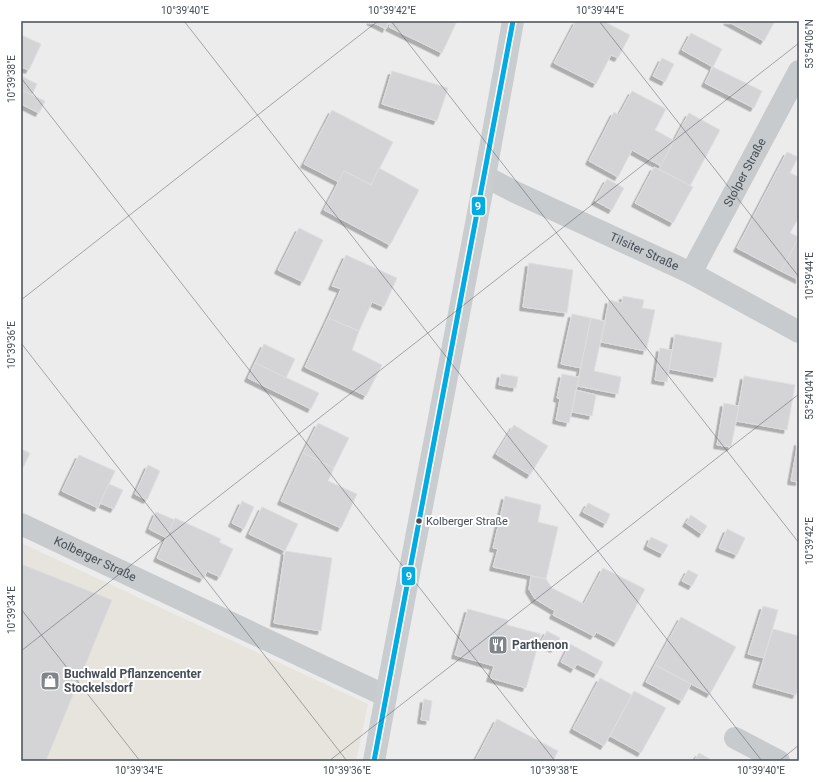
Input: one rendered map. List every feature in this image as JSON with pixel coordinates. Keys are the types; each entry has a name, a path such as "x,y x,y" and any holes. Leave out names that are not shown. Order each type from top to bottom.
{"main road":[{"path":"374,761 486,177 513,21"}],"street":[{"name":"Stolper Straße","path":"691,274 799,71"},
{"name":"Tilsiter Straße","path":"486,177 691,274 799,332"},
{"name":"Kolberger Straße","path":"21,524 386,696"},
{"path":"735,738 779,761"}],"shaded area":[{"path":"21,543 368,704 356,761 21,761"}],"building":[{"path":"370,21 389,21 386,29"},
{"path":"392,21 457,21 442,53 389,27"},
{"path":"576,21 603,21 630,35 618,58 611,55 596,84 554,63"},
{"path":"727,21 775,21 764,41"},
{"path":"691,33 722,49 713,67 682,50"},
{"path":"21,35 41,44 29,70 21,67"},
{"path":"662,58 674,64 665,82 653,76"},
{"path":"713,67 762,91 754,108 705,83"},
{"path":"392,71 448,88 437,121 382,104"},
{"path":"21,76 37,84 32,95 21,90"},
{"path":"21,90 45,101 39,113 21,104"},
{"path":"632,91 666,109 655,130 675,141 661,166 632,150 618,177 589,161 614,112 619,115"},
{"path":"332,110 393,142 371,185 344,171 339,182 304,164"},
{"path":"689,113 720,130 690,186 659,169"},
{"path":"787,152 798,157 790,173 799,177 799,217 790,233 799,237 781,271 737,248"},
{"path":"654,167 693,187 673,223 635,203"},
{"path":"379,168 419,190 390,245 324,210 344,171 371,185"},
{"path":"607,179 624,188 612,210 595,201"},
{"path":"299,228 323,240 303,282 278,270"},
{"path":"799,237 799,280 781,271"},
{"path":"346,255 397,278 384,307 372,302 359,331 328,318 341,289 332,286"},
{"path":"529,263 573,270 567,313 523,307"},
{"path":"623,296 644,300 642,308 655,310 646,351 601,342 609,300 622,303"},
{"path":"572,314 591,318 581,368 561,364"},
{"path":"328,318 359,331 352,350 382,365 366,396 305,367"},
{"path":"591,318 605,321 594,371 621,377 618,394 577,386"},
{"path":"675,334 722,343 716,378 669,369"},
{"path":"264,344 295,359 286,378 255,363"},
{"path":"660,348 672,350 667,382 655,380"},
{"path":"255,363 319,393 311,409 248,378"},
{"path":"501,374 518,377 516,388 499,385"},
{"path":"562,374 579,377 569,423 556,420 560,399 557,398"},
{"path":"744,376 795,385 787,430 736,421"},
{"path":"576,390 596,395 592,416 572,412"},
{"path":"724,403 739,406 731,447 717,445"},
{"path":"318,423 349,438 334,468 303,453"},
{"path":"514,425 548,446 530,475 496,454"},
{"path":"799,442 799,482 791,481"},
{"path":"21,449 30,453 21,472"},
{"path":"303,453 334,468 328,481 357,494 341,528 281,501"},
{"path":"79,455 115,471 98,508 62,491"},
{"path":"148,465 160,471 147,500 135,494"},
{"path":"109,484 123,490 114,509 100,503"},
{"path":"505,496 541,505 538,522 558,527 546,579 493,567 498,549 493,548"},
{"path":"242,501 254,507 244,529 232,523"},
{"path":"588,503 610,514 606,524 583,512"},
{"path":"262,507 298,524 285,551 249,534"},
{"path":"156,512 175,520 167,538 149,529"},
{"path":"691,515 707,526 702,534 686,523"},
{"path":"175,518 221,539 219,542 233,549 220,577 207,571 203,579 157,558"},
{"path":"727,529 745,538 737,555 719,548"},
{"path":"651,537 668,545 663,554 647,546"},
{"path":"285,551 332,558 321,631 274,623"},
{"name":"Buchwald Pflanzencenter Stockelsdorf","path":"21,564 112,600 46,761 21,761"},
{"path":"603,568 645,589 617,643 596,632 594,636 553,615 555,611 535,599 529,589 531,576 546,579 552,588 584,604"},
{"path":"688,570 698,575 692,586 682,581"},
{"path":"763,606 778,610 764,658 748,654"},
{"name":"Parthenon","path":"468,609 508,620 507,625 541,634 526,688 490,678 494,666 455,655"},
{"path":"681,617 736,647 710,694 655,665"},
{"path":"773,629 799,636 799,686 796,695 756,684"},
{"path":"547,631 560,638 554,649 541,642"},
{"path":"570,644 603,662 597,674 577,664 574,669 561,662"},
{"path":"655,665 691,684 682,701 646,682"},
{"path":"600,678 632,695 604,746 573,729"},
{"path":"634,691 666,708 641,753 610,736"},
{"path":"424,699 432,701 429,721 421,720"},
{"path":"497,719 558,751 553,761 475,761"},
{"path":"699,753 710,759 709,761 694,761"}],"transit line":[{"name":"9","path":"374,761 513,21"}],"place":[{"name":"Kolberger Straße","path":"419,521"},
{"name":"Parthenon","path":"498,645"},
{"name":"Buchwald Pflanzencenter Stockelsdorf","path":"50,681"}]}
